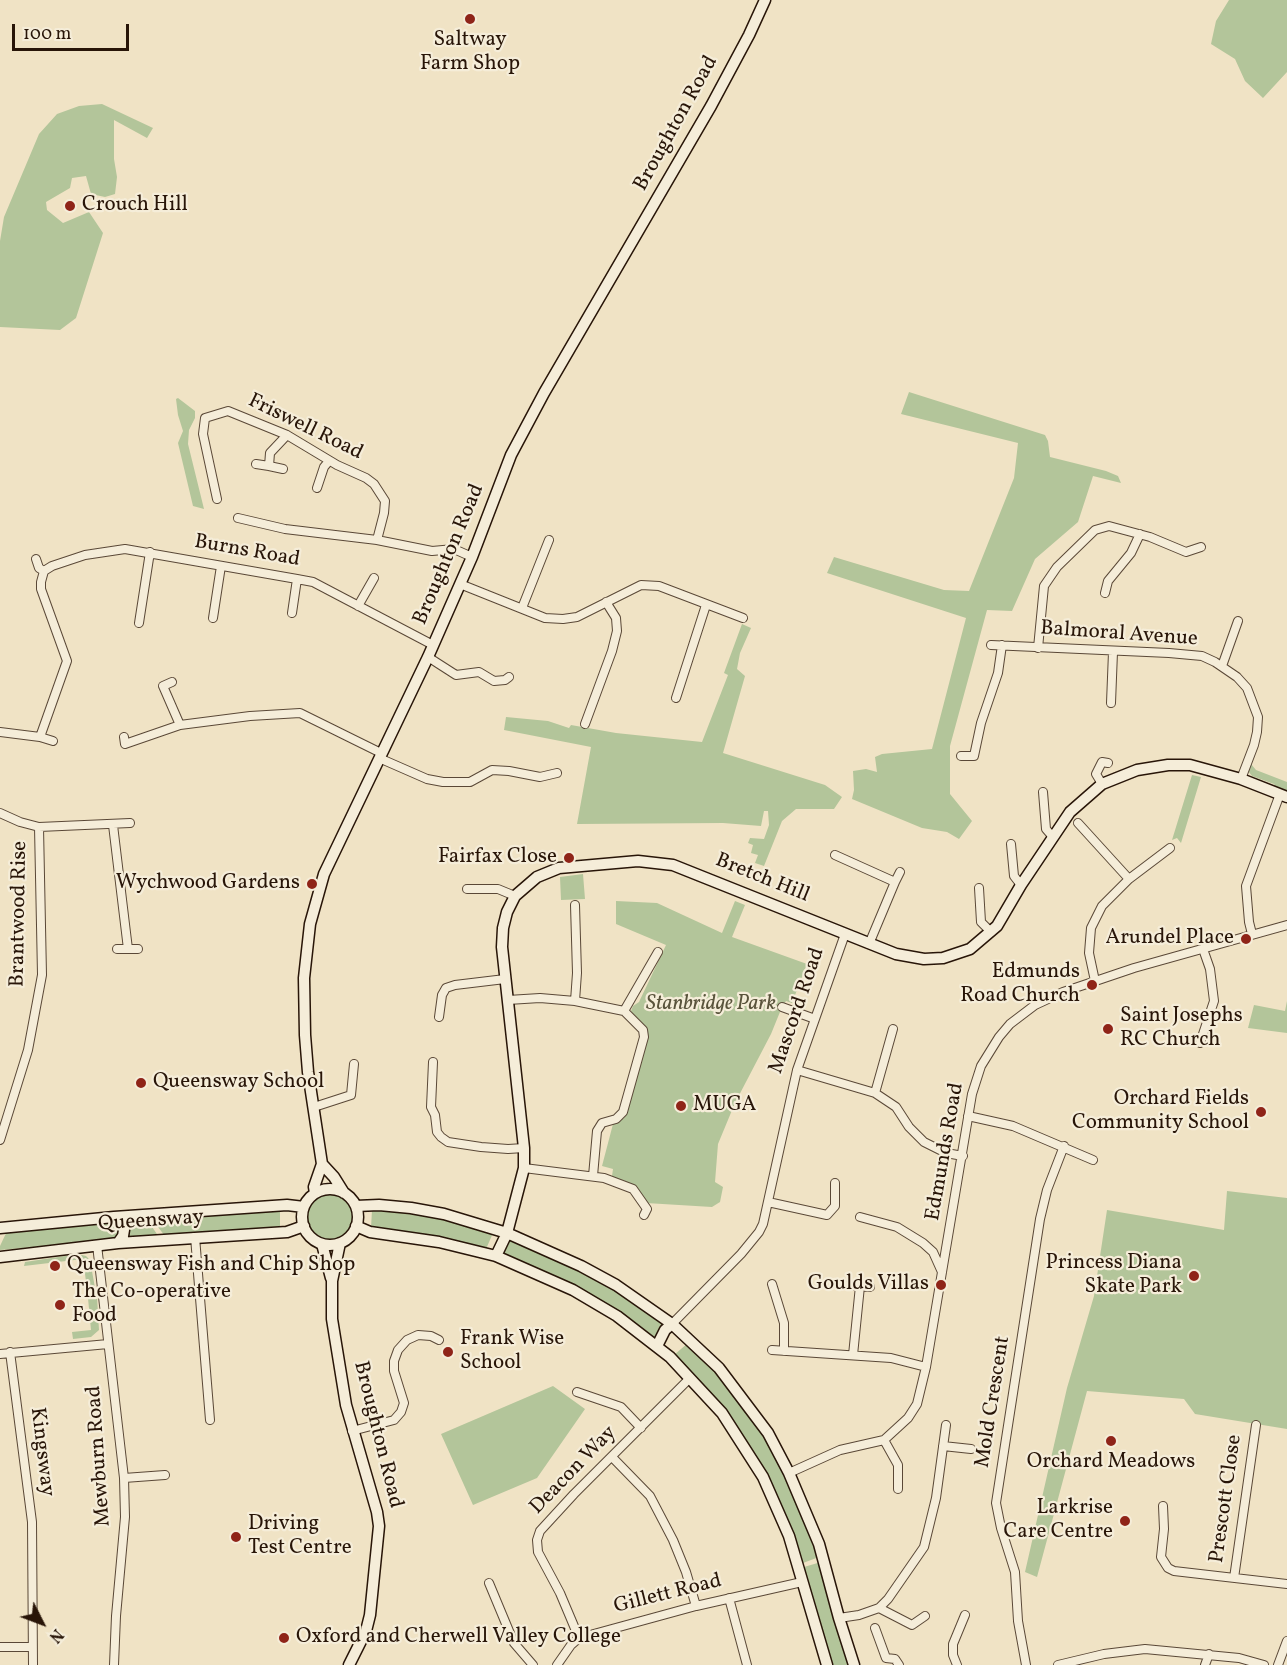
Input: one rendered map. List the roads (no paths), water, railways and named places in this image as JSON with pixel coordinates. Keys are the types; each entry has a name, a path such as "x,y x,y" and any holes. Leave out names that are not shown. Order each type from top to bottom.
{"street":[{"name":"Broughton Road","path":"322,1164 308,1072 304,996 310,924 315,902 331,858 428,657 522,435 544,393 711,106 765,0"},
{"name":"Friswell Road","path":"217,499 203,435 205,418 228,411 287,435 329,461 366,478 380,492 385,501 377,540"},
{"path":"268,466 270,453 287,435"},
{"path":"317,488 324,467 329,461"},
{"path":"256,464 283,470"},
{"path":"237,518 285,529 377,540 432,551 453,549 472,557"},
{"path":"1038,648 1044,586 1057,567 1095,530 1109,526 1140,534 1186,552 1201,547"},
{"path":"1105,593 1108,581 1131,552 1140,534"},
{"path":"522,608 549,540"},
{"name":"Burns Road","path":"44,571 85,555 125,549 313,582 433,645"},
{"path":"139,623 150,552"},
{"path":"36,559 39,568 44,571 40,582 41,589 67,661 40,736"},
{"path":"213,618 221,566"},
{"path":"358,606 374,578"},
{"path":"292,613 297,579"},
{"path":"460,584 545,618 577,617 641,585 658,586 743,618"},
{"path":"585,724 617,631 616,618 606,602"},
{"path":"676,698 706,605"},
{"path":"1222,666 1238,621"},
{"name":"Balmoral Avenue","path":"991,645 1202,656 1222,666 1237,677 1246,688 1258,717 1257,732 1241,779"},
{"path":"961,756 974,756 981,723 998,673 1002,645"},
{"path":"1111,703 1113,652"},
{"path":"428,657 456,675 479,672 494,681 505,680 509,677"},
{"path":"172,682 163,686 180,725"},
{"path":"124,737 125,744 180,725 250,716 300,713 428,779 443,782 470,782 492,770 540,777 557,773"},
{"path":"0,732 40,736 53,741"},
{"path":"1102,784 1096,774 1102,762 1108,763"},
{"name":"Bretch Hill","path":"496,1256 507,1233 524,1168 503,928 507,912 515,896 537,877 559,868 650,861 673,865 869,944 911,958 943,957 970,949 991,932 1052,836 1070,812 1102,784 1137,770 1168,765 1190,765 1241,779 1284,796"},
{"path":"1043,792 1046,829 1052,836"},
{"path":"1252,934 1246,886 1284,796"},
{"path":"0,813 39,827 130,823"},
{"path":"1078,823 1129,879"},
{"path":"113,825 128,949"},
{"name":"Brantwood Rise","path":"0,1140 28,1050 42,975 39,827"},
{"path":"1011,844 1014,876 1021,885"},
{"path":"1095,981 1089,953 1091,928 1102,906 1129,879 1170,848"},
{"path":"835,855 895,882"},
{"path":"869,944 900,872"},
{"path":"979,888 981,922 991,932"},
{"path":"467,889 498,889 515,896"},
{"path":"575,905 577,973 575,1001"},
{"name":"Edmunds Road","path":"789,1473 840,1450 884,1440 908,1419 917,1404 926,1367 972,1094 981,1066 1010,1024 1030,1008 1048,998 1095,981 1287,925"},
{"name":"Mascord Road","path":"657,1346 664,1330 754,1240 763,1224 797,1070 845,934"},
{"path":"117,949 138,949"},
{"path":"1200,1043 1214,1001 1210,969 1203,949"},
{"path":"624,1011 658,952"},
{"path":"439,1017 442,995 447,988 506,979"},
{"path":"508,1000 540,998 575,1001 624,1011 643,1030 644,1037 623,1112 616,1119 602,1124 597,1131 593,1176"},
{"path":"782,1008 815,1019"},
{"path":"875,1093 893,1029"},
{"path":"433,1062 431,1107 435,1115 437,1132 441,1137 448,1142 481,1147 524,1148"},
{"path":"315,1107 351,1095 354,1064"},
{"path":"797,1070 875,1093 896,1107 909,1127 924,1142 946,1153 963,1156"},
{"path":"969,1116 1012,1126 1093,1160"},
{"name":"Mold Crescent","path":"1026,1665 1018,1621 1015,1572 1001,1528 996,1503 1040,1219 1047,1190 1064,1146"},
{"path":"322,1164 356,1206 357,1213 356,1226 350,1236 340,1243 322,1244 311,1237 304,1226 302,1213 304,1207 315,1194 330,1189 344,1193"},
{"path":"315,1194 314,1187 322,1164"},
{"path":"524,1168 604,1178 633,1190 648,1210"},
{"path":"768,1202 827,1215 835,1206 835,1184"},
{"name":"Queensway","path":"0,1228 114,1217 287,1205 304,1207"},
{"path":"356,1206 379,1205 422,1210 444,1214 507,1233 581,1266 616,1285 672,1324 718,1368 763,1424 789,1473 819,1544 854,1665"},
{"path":"114,1217 124,1230 118,1243"},
{"path":"860,1217 890,1224 923,1243 933,1252 942,1273"},
{"name":"Queensway","path":"0,1257 118,1243 287,1232 304,1226"},
{"path":"356,1226 370,1232 439,1242 496,1256 573,1290 616,1316 657,1346 722,1413 763,1477 789,1536 827,1665"},
{"path":"195,1237 210,1420"},
{"name":"Broughton Road","path":"340,1243 332,1281 332,1319 346,1405 379,1526 370,1615 354,1663"},
{"name":"Broughton Road","path":"322,1244 332,1281"},
{"name":"Mewburn Road","path":"97,1245 124,1478 125,1517 114,1665"},
{"path":"772,1284 784,1323 784,1351"},
{"path":"849,1285 870,1287"},
{"path":"853,1355 860,1286"},
{"path":"352,1431 394,1420 401,1412 404,1403 394,1371 394,1361 398,1350 407,1340 418,1335 431,1336 439,1340"},
{"path":"0,1354 108,1344"},
{"path":"772,1350 891,1358 926,1367"},
{"name":"Kingsway","path":"10,1352 32,1522 33,1665"},
{"name":"Deacon Way","path":"579,1638 560,1593 538,1552 537,1540 540,1531 690,1378"},
{"path":"577,1392 621,1407 640,1428"},
{"path":"839,1618 860,1615 879,1608 888,1599 924,1547 936,1498 945,1425"},
{"name":"Prescott Close","path":"1234,1578 1256,1425"},
{"path":"884,1440 898,1465 898,1489"},
{"path":"943,1446 971,1449"},
{"path":"612,1456 650,1496 673,1540 696,1606"},
{"path":"124,1478 165,1475"},
{"name":"Prescott Close","path":"1163,1506 1164,1529 1161,1557 1168,1568 1174,1571 1287,1584"},
{"name":"Gillett Road","path":"579,1638 696,1606 802,1582"},
{"path":"489,1583 514,1643 533,1665"},
{"path":"729,1598 747,1665"},
{"path":"879,1608 886,1614 912,1625 925,1616"},
{"path":"957,1665 953,1656 953,1644 965,1615"},
{"path":"875,1628 886,1658 895,1659 899,1665"},
{"path":"557,1665 579,1638"},
{"path":"1278,1665 1287,1641"},
{"path":"0,1647 32,1647"},
{"path":"1058,1665 1104,1654 1145,1649 1239,1658 1263,1665"},
{"path":"1205,1665 1209,1654"}],"place":[{"name":"Saltway Farm Shop","path":"470,19"},
{"name":"Crouch Hill","path":"70,206"},
{"name":"Fairfax Close","path":"569,858"},
{"name":"Wychwood Gardens","path":"312,884"},
{"name":"Arundel Place","path":"1246,939"},
{"name":"Edmunds Road Church","path":"1092,985"},
{"name":"Saint Josephs RC Church","path":"1108,1029"},
{"name":"Queensway School","path":"141,1083"},
{"name":"MUGA","path":"681,1106"},
{"name":"Orchard Fields Community School","path":"1261,1112"},
{"name":"Queensway Fish and Chip Shop","path":"55,1266"},
{"name":"Princess Diana Skate Park","path":"1194,1276"},
{"name":"Goulds Villas","path":"941,1285"},
{"name":"The Co-operative Food","path":"60,1305"},
{"name":"Frank Wise School","path":"448,1352"},
{"name":"Orchard Meadows","path":"1111,1441"},
{"name":"Larkrise Care Centre","path":"1125,1521"},
{"name":"Driving Test Centre","path":"236,1537"},
{"name":"Oxford and Cherwell Valley College","path":"284,1638"}],"park label":[{"name":"Stanbridge Park","path":"711,1005"}]}
